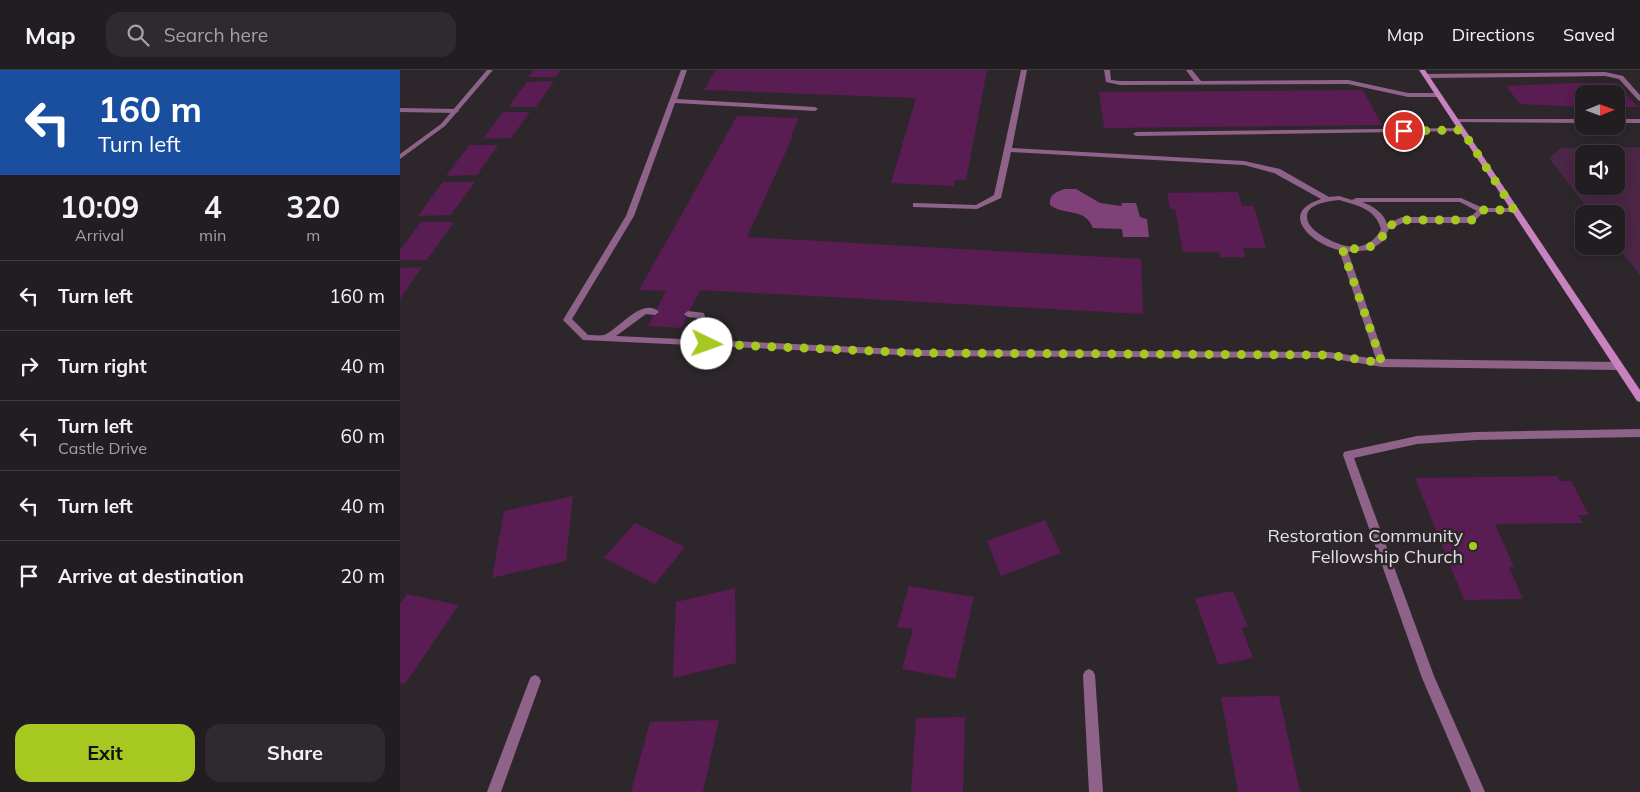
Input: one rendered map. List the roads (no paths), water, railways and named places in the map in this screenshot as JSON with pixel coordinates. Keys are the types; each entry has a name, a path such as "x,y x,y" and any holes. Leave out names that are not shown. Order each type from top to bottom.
{"main road":[{"path":"1424,73 1640,398"}],"street":[{"path":"400,157 443,125 490,70"},
{"path":"684,70 630,216 567,320 586,338 921,353 1329,355 1382,363 1618,366"},
{"path":"916,205 976,207 998,196 1024,70"},
{"path":"1107,70 1108,80 1120,83 1348,82 1408,95 1439,95"},
{"path":"1189,70 1199,83"},
{"path":"1424,73 1605,74 1621,77 1640,99"},
{"path":"673,101 815,108"},
{"path":"400,110 456,110"},
{"path":"1456,121 1575,121"},
{"path":"1625,121 1640,121"},
{"path":"1136,134 1462,130"},
{"path":"1008,150 1244,162 1277,171 1327,199"},
{"path":"1350,200 1373,211 1382,219 1385,228 1384,236 1379,243 1369,248 1342,248 1316,237 1308,229 1304,220 1304,212 1309,206 1327,199 1461,200 1482,210 1514,210"},
{"path":"1385,228 1402,220 1472,220 1482,210"},
{"path":"1342,248 1382,363"},
{"path":"605,339 644,311 655,312"},
{"path":"688,314 701,315 707,344"},
{"path":"1478,792 1428,678 1348,455 1416,440 1476,436 1640,433"},
{"path":"1089,675 1096,792"},
{"path":"494,792 535,681"}],"place":[{"name":"Restoration Community Fellowship Church","path":"1473,546"}]}
